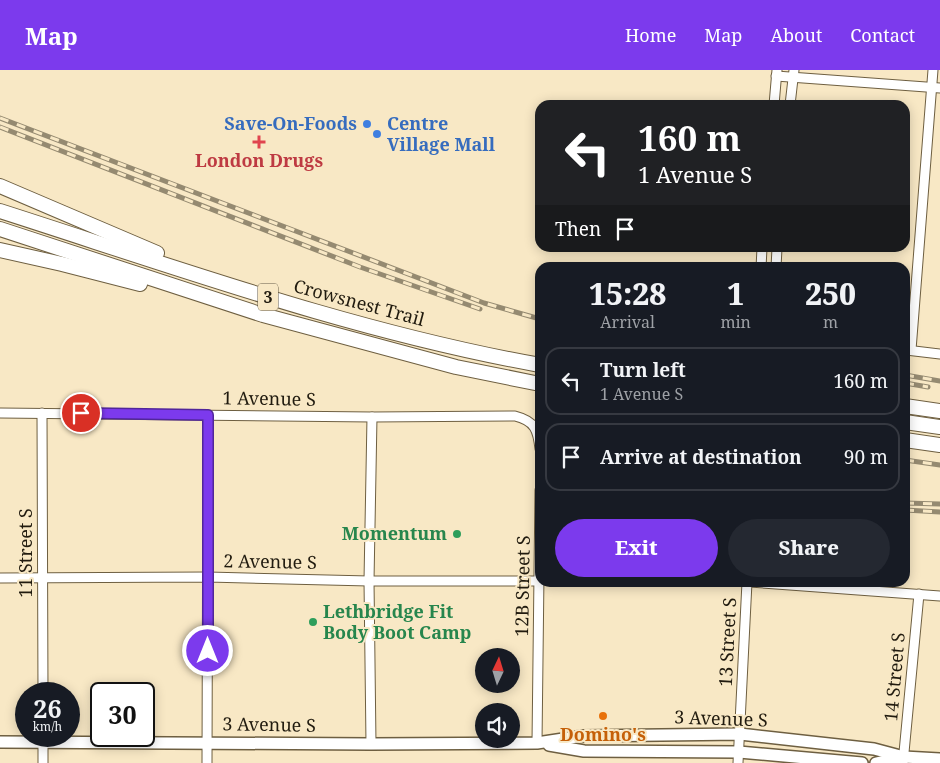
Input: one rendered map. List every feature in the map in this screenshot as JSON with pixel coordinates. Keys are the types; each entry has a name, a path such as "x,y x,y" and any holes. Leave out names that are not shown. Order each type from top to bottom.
{"highway":[{"path":"0,186 231,285"},
{"name":"Crowsnest Trail","path":"0,211 312,311 460,350 535,364"},
{"name":"Crowsnest Trail","path":"0,230 263,315 456,367 535,383"},
{"path":"0,250 71,266 263,315"},
{"path":"910,407 940,411"},
{"path":"910,423 940,427"},
{"path":"910,441 940,445"}],"main road":[{"name":"3 Avenue S","path":"80,740 371,744 537,743 584,736 740,734 874,749 903,760"},
{"name":"3 Avenue S","path":"0,742 15,741"},
{"name":"3 Avenue S","path":"537,743 584,751 862,763"},
{"name":"3 Avenue S","path":"876,763 940,759"}],"street":[{"path":"910,331 936,88 933,70"},
{"path":"774,100 777,73 793,73 936,88"},
{"path":"790,100 793,73"},
{"path":"910,350 940,354"},
{"name":"1 Avenue S","path":"0,413 516,416 525,418 535,426"},
{"name":"11 Street S","path":"42,413 43,682"},
{"path":"207,763 208,415"},
{"path":"371,744 369,581 372,416"},
{"name":"2 Avenue S","path":"0,578 208,577 369,581 535,582"},
{"name":"12B Street S","path":"537,743 539,587"},
{"name":"13 Street S","path":"739,758 749,587"},
{"path":"820,587 940,596"},
{"name":"14 Street S","path":"903,760 919,594"},
{"path":"43,747 43,763"}],"railway":[{"path":"0,118 484,303 535,318"},
{"path":"0,127 360,267 480,309"},
{"path":"910,376 940,381"},
{"path":"910,384 928,387"},
{"path":"910,461 940,465"},
{"path":"910,503 940,504"},
{"path":"910,510 940,512"}],"place":[{"name":"Save-On-Foods","path":"367,124"},
{"name":"Centre Village Mall","path":"377,134"},
{"name":"London Drugs","path":"259,142"},
{"name":"Momentum","path":"457,534"},
{"name":"Lethbridge Fit Body Boot Camp","path":"313,622"},
{"name":"Domino's","path":"603,716"}],"route":[{"path":"81,413 208,415 208,651"}]}
